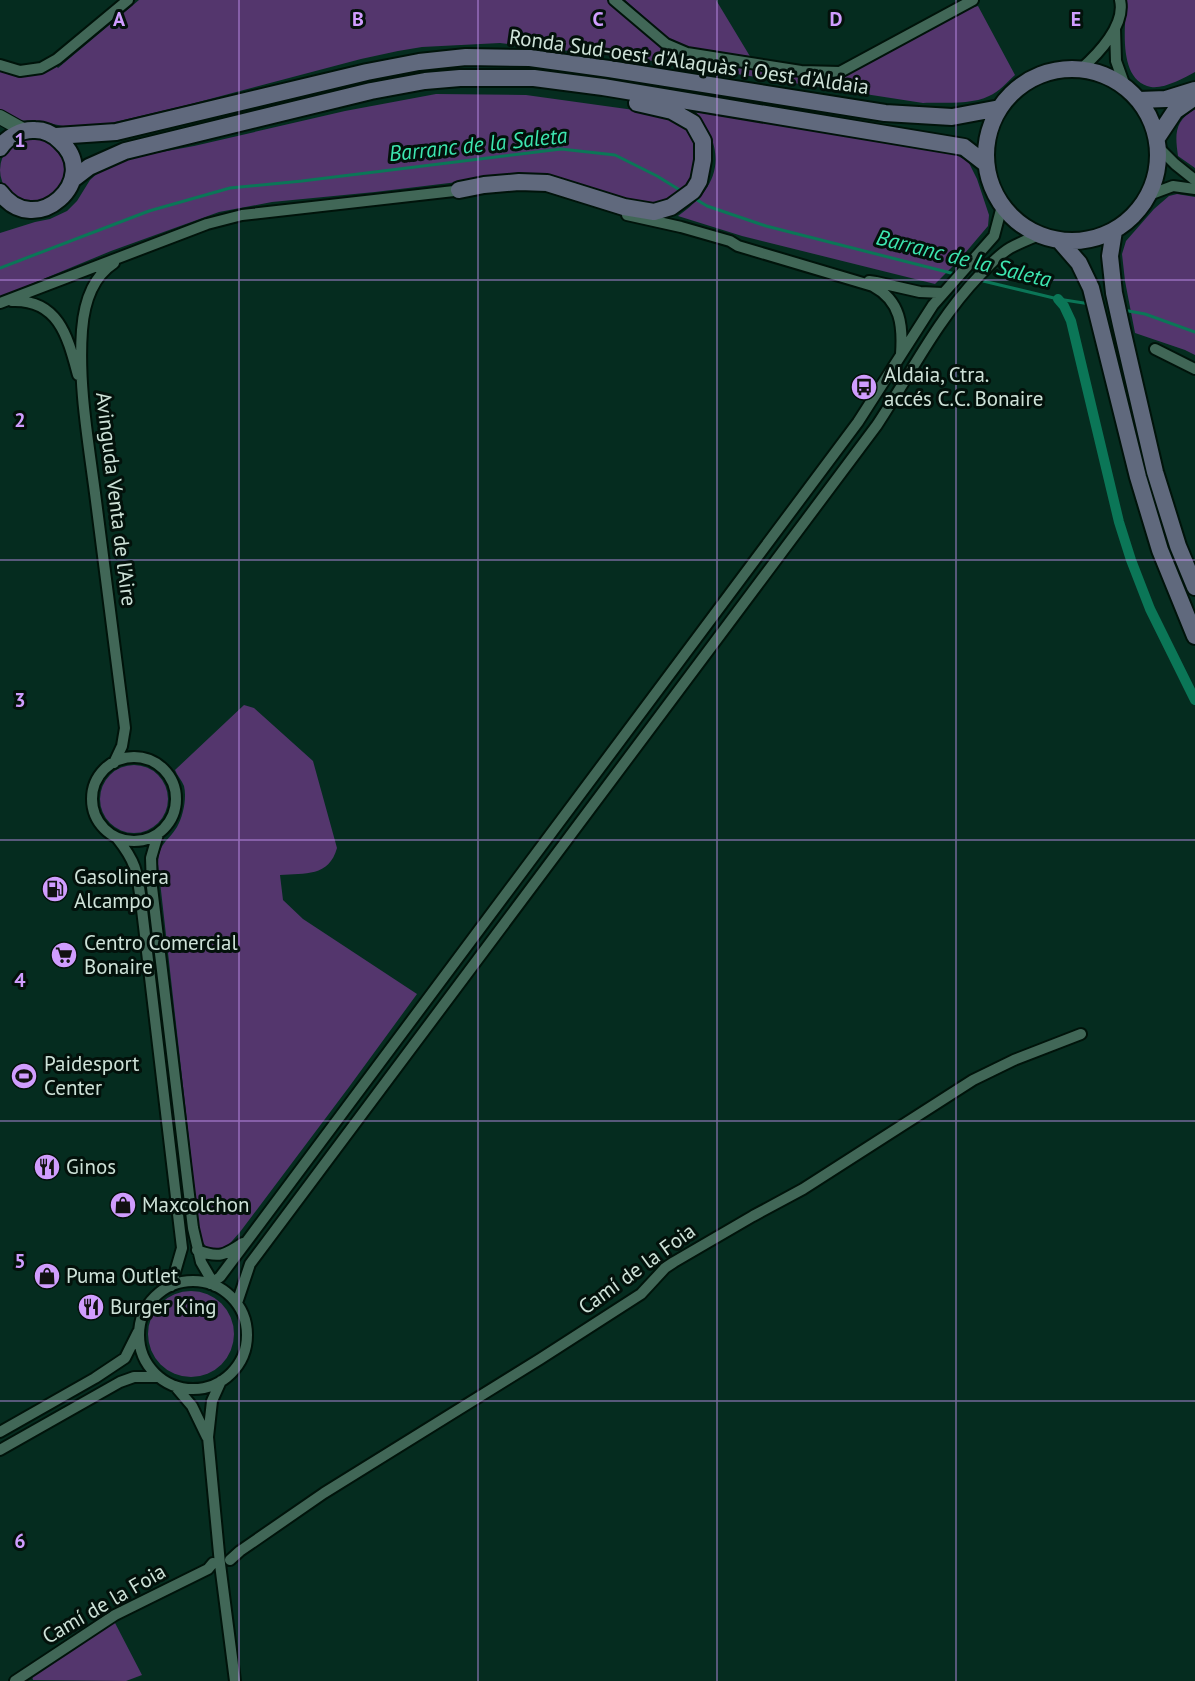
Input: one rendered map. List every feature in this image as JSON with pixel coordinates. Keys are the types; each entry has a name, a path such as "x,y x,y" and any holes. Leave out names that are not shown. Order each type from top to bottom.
{"main road":[{"name":"Ronda Sud-oest d'Alaquàs i Oest d'Aldaia","path":"25,131 35,130 56,136 116,132 367,72 419,62 466,57 530,58 885,113 952,117 1000,108"},
{"path":"1081,69 1104,75 1125,86 1139,100 1151,118 1158,143 1157,172 1149,195 1134,215 1114,231 1087,240 1059,240 1039,235 1019,223 1002,206 992,186 986,164 988,135 1000,108 1022,85 1050,72 1081,69"},
{"path":"459,190 519,182 547,183 624,207 654,212 671,207 693,191 699,181 704,160 703,141 693,123 672,111 626,101 536,88 478,85 460,78"},
{"name":"Ronda Sud-oest d'Alaquàs i Oest d'Aldaia","path":"7,208 37,210 49,207 59,201 67,192 72,180 89,166 124,151 370,91 424,81 460,78 534,78 681,100 964,147 986,164"},
{"path":"1139,100 1166,99 1195,90"},
{"path":"1158,143 1175,111 1195,97"},
{"path":"0,148 13,135 25,131"},
{"path":"56,136 71,156 74,168 72,180"},
{"path":"0,192 7,208"},
{"path":"1114,231 1110,256 1114,293 1121,325 1155,472 1178,546 1195,587"},
{"path":"1059,240 1079,264 1091,288 1138,477 1160,550 1195,636"}],"street":[{"path":"0,65 20,71 41,68 57,59 128,0"},
{"path":"614,0 666,44 687,53 801,71 840,72 961,3 973,0"},
{"path":"1081,69 1098,54 1114,29 1121,6 1120,0"},
{"path":"1114,29 1116,61 1125,86"},
{"path":"0,117 25,131"},
{"path":"1158,143 1175,164 1195,180"},
{"path":"1149,195 1173,186 1195,189"},
{"path":"0,303 207,224 242,215 459,190 520,187 545,190 627,215 681,226 881,290 899,315 902,337 900,356"},
{"path":"212,1284 220,1277 250,1237 858,422 933,305 994,236 1002,206"},
{"path":"237,1303 250,1263 877,425 940,323 965,290 1008,249 1039,235"},
{"name":"Avinguda Venta de l'Aire","path":"114,763 122,746 125,728 82,389 82,329 87,300 95,280 107,267 126,254"},
{"path":"857,281 876,282 920,292 946,290"},
{"path":"0,303 22,300 40,306 56,319 69,340 82,389"},
{"path":"1155,349 1195,369"},
{"path":"127,758 141,758 155,762 166,771 173,783 176,797 175,811 169,824 158,834 145,840 131,841 117,837 105,829 97,818 93,807 95,784 103,772 114,763 127,758"},
{"path":"158,834 152,858 152,887 191,1217 197,1250 212,1284"},
{"path":"117,837 130,855 138,873 182,1248 171,1286"},
{"name":"Camí de la Foia","path":"230,1560 324,1493 641,1294 665,1268 674,1262 803,1189 959,1088 1014,1060 1081,1034"},
{"path":"197,1250 209,1255 226,1254 250,1237"},
{"path":"0,1432 95,1378 125,1358 145,1311 159,1293 183,1282 197,1281 212,1284 227,1293 237,1303 245,1320 247,1339 242,1357 232,1373 221,1382 206,1388 190,1389 174,1386"},
{"path":"139,1329 139,1342 149,1367 158,1377 174,1386 192,1406 208,1437"},
{"path":"0,1450 120,1382 134,1377 158,1377"},
{"path":"221,1382 212,1401 208,1437 234,1681"},
{"name":"Camí de la Foia","path":"15,1681 115,1616 208,1569 213,1563"}],"shaded area":[{"path":"139,0 608,0 665,51 674,56 823,79 846,75 970,8 978,6 1015,75 996,92 982,99 966,102 923,103 640,59 500,43 422,47 398,51 191,104 107,124 79,128 19,120 0,112 0,70 41,72 56,66 58,68"},
{"path":"625,0 716,0 751,58 684,46 668,38"},
{"path":"1127,0 1195,0 1195,72 1162,86 1151,87 1140,83 1128,63 1125,36"},
{"path":"436,94 526,95 670,115 691,133 697,147 691,183 678,198 656,205 638,203 556,179 466,181 272,202 219,212 111,251 0,297 0,233 50,219 67,211 77,201 90,180 102,169 118,160 194,146 345,111"},
{"path":"1195,109 1195,168 1178,156 1176,141 1183,118"},
{"path":"696,112 954,154 968,161 977,179 989,215 988,226 935,284 742,236 678,216 698,199 711,180 715,169 714,145 709,132"},
{"path":"33,137 46,140 56,147 63,157 66,170 63,183 56,193 46,200 33,203 20,200 10,193 3,183 0,170 3,157 10,147 20,140"},
{"path":"1177,194 1195,197 1195,355 1135,333 1125,281 1122,254 1126,241 1154,209 1169,196"},
{"path":"244,705 254,708 313,761 337,848 328,864 322,869 315,872 280,875 283,900 303,919 417,994 240,1232 225,1249 213,1250 205,1245 200,1237 158,864 162,847 177,827 184,807 184,786 175,770"},
{"path":"141,765 153,771 162,780 168,792 166,812 158,823 141,833 127,833 110,823 102,812 100,792 110,775 121,767"},
{"path":"191,1291 215,1298 227,1310 234,1334 227,1358 215,1370 191,1377 167,1370 155,1358 148,1334 155,1310 167,1298"},
{"path":"114,1621 142,1675 126,1681 33,1680 32,1676"}],"waterway":[{"name":"Barranc de la Saleta","path":"0,268 149,211 230,188 561,149 615,155 683,192"},
{"name":"Barranc de la Saleta","path":"694,198 707,206 766,226 955,274"},
{"name":"Barranc de la Saleta","path":"979,280 1058,299 1090,304"},
{"path":"1058,299 1071,321 1119,522 1131,560 1150,609 1195,700"},
{"name":"Barranc de la Saleta","path":"1123,310 1145,314 1195,332"}],"place":[{"name":"Aldaia, Ctra. accés C.C. Bonaire","path":"864,387"},
{"name":"Gasolinera Alcampo","path":"55,889"},
{"name":"Centro Comercial Bonaire","path":"64,955"},
{"name":"Paidesport Center","path":"24,1076"},
{"name":"Ginos","path":"47,1167"},
{"name":"Maxcolchon","path":"123,1205"},
{"name":"Puma Outlet","path":"47,1276"},
{"name":"Burger King","path":"91,1307"}]}
